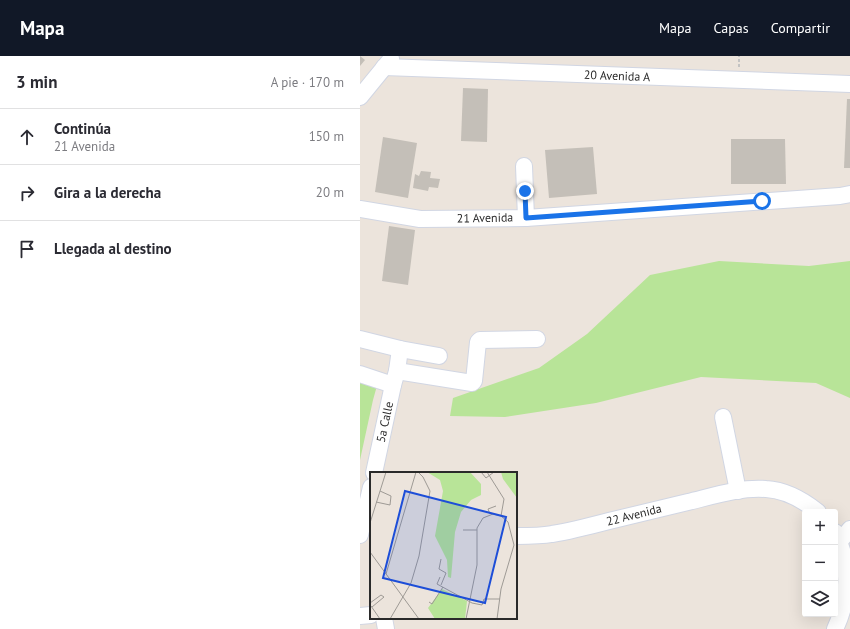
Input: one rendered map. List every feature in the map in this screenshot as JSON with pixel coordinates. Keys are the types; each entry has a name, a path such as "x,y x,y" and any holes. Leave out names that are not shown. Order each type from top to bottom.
{"street":[{"name":"20 Avenida A","path":"389,61 850,84"},
{"path":"360,97 389,61"},
{"path":"524,166 526,218"},
{"name":"21 Avenida","path":"360,209 420,219 526,218 840,196 850,194"},
{"path":"360,339 400,349 439,356"},
{"path":"360,374 472,383 474,381 478,342 480,340 537,339"},
{"name":"5a Calle","path":"374,472 400,349"},
{"path":"723,417 745,490"},
{"name":"22 Avenida","path":"517,536 552,534 579,529 662,508 745,490 768,489 783,492 797,498 814,509"},
{"path":"360,535 370,491"},
{"path":"835,629 849,601 849,570 842,534"},
{"path":"360,538 370,537"},
{"path":"384,619 386,629"}],"green space":[{"path":"719,261 809,266 850,261 850,398 816,383 701,377 596,403 505,417 450,416 453,398 539,368 587,334 650,275"},
{"path":"360,368 378,382 360,460"}],"building":[{"path":"360,56 365,60 360,66"},
{"path":"463,88 488,89 487,142 461,141"},
{"path":"847,99 850,99 850,168 844,168"},
{"path":"383,137 417,143 408,198 375,192"},
{"path":"731,139 785,139 786,184 731,184"},
{"path":"593,147 597,194 549,198 545,150"},
{"path":"421,171 431,172 430,178 440,179 438,188 429,187 428,191 413,188 415,174 419,176"},
{"path":"389,226 415,230 408,285 382,281"}],"route":[{"path":"525,191 526,218 762,201"}]}
